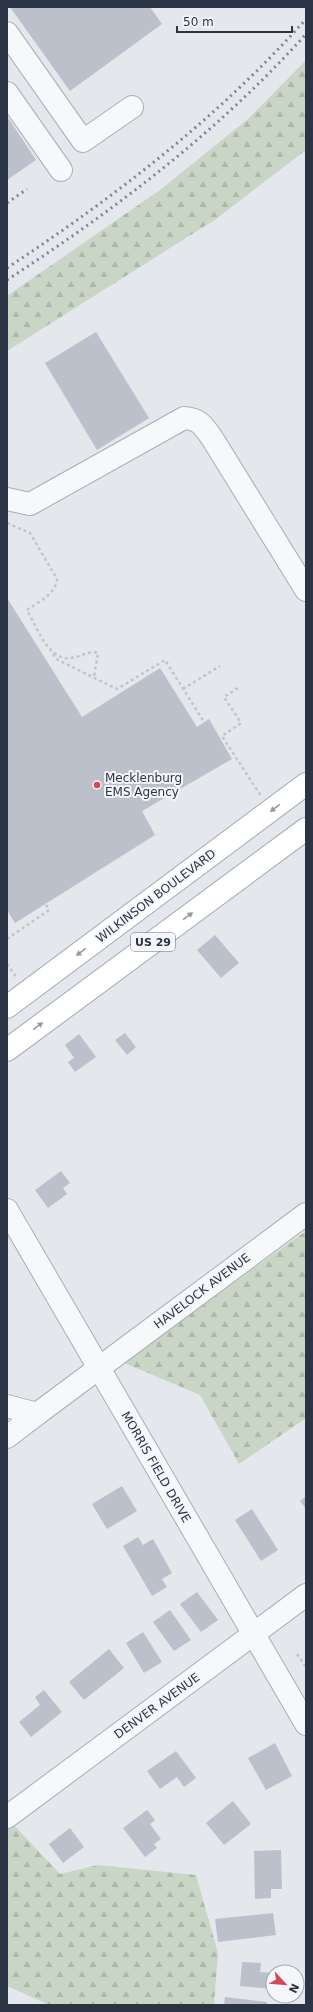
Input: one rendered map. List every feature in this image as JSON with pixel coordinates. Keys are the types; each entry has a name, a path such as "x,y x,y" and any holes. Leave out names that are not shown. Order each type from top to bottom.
{"main road":[{"name":"WILKINSON BOULEVARD","path":"7,1007 306,784"},
{"name":"US 29","path":"7,1050 306,829"}],"street":[{"path":"7,33 83,141 132,107"},
{"path":"7,93 61,170"},
{"path":"7,499 30,504 184,418 194,419 202,424 212,438 306,590"},
{"name":"MORRIS FIELD DRIVE","path":"7,1210 306,1724"},
{"name":"HAVELOCK AVENUE","path":"7,1437 306,1214"},
{"path":"7,1406 37,1414"},
{"name":"DENVER AVENUE","path":"7,1817 306,1595"}],"path":[{"path":"7,523 30,533 57,579 56,585 52,592 27,610 56,659 117,689 165,660 204,722"},
{"path":"52,653 62,658 72,658 88,652 98,653 94,677"},
{"path":"183,689 220,666"},
{"path":"238,688 224,697 241,723 222,736 262,798"},
{"path":"7,939 49,910 45,903"},
{"path":"7,964 18,979"},
{"path":"297,1654 306,1667"}],"green space":[{"path":"306,60 306,150 216,219 7,351 7,296 160,190 248,119"},
{"path":"306,1231 306,1418 239,1464 200,1395 122,1362"},
{"path":"7,1818 60,1874 98,1865 196,1875 218,1953 214,2005 49,2005 7,1986"}],"building":[{"path":"10,7 150,7 162,24 70,91"},
{"path":"7,116 36,160 7,180"},
{"path":"96,332 149,418 97,450 45,363"},
{"name":"Mecklenburg EMS Agency","path":"7,598 82,717 160,668 197,727 209,719 232,759 142,811 155,835 15,923 7,910"},
{"path":"215,935 239,963 221,978 197,950"},
{"path":"125,1033 136,1047 127,1055 115,1040"},
{"path":"79,1034 96,1057 75,1072 68,1062 74,1058 65,1045"},
{"path":"61,1171 70,1183 63,1188 67,1194 48,1208 35,1190"},
{"path":"122,1486 137,1511 107,1529 92,1504"},
{"path":"306,1496 306,1509 300,1501"},
{"path":"252,1509 278,1550 261,1561 235,1520"},
{"path":"138,1537 143,1545 153,1539 172,1573 162,1579 167,1587 152,1596 123,1546"},
{"path":"197,1592 218,1620 201,1632 180,1604"},
{"path":"170,1610 191,1640 174,1651 153,1622"},
{"path":"143,1632 162,1662 144,1673 126,1643"},
{"path":"109,1649 124,1668 84,1700 69,1682"},
{"path":"44,1690 62,1712 31,1737 19,1722 40,1705 35,1697"},
{"path":"275,1743 292,1776 266,1790 248,1758"},
{"path":"176,1751 196,1778 184,1787 177,1777 160,1789 147,1771"},
{"path":"233,1801 251,1824 224,1845 206,1823"},
{"path":"147,1810 155,1820 150,1824 161,1839 154,1844 157,1848 145,1857 123,1828"},
{"path":"70,1828 84,1847 63,1863 49,1844"},
{"path":"281,1850 282,1889 271,1889 271,1898 255,1899 254,1851"},
{"path":"273,1913 276,1935 218,1942 215,1919"},
{"path":"242,1962 261,1963 260,1972 265,1972 265,1988 240,1986"},
{"path":"225,1997 265,2002 265,2004 267,2004 267,2005 224,2005"}],"railway":[{"path":"7,268 48,241 165,153 238,89 273,55 306,19"},
{"path":"7,280 127,197 165,167 202,136 273,70 306,34"},
{"path":"7,203 27,189"}],"place":[{"name":"Mecklenburg EMS Agency","path":"97,785"}]}
